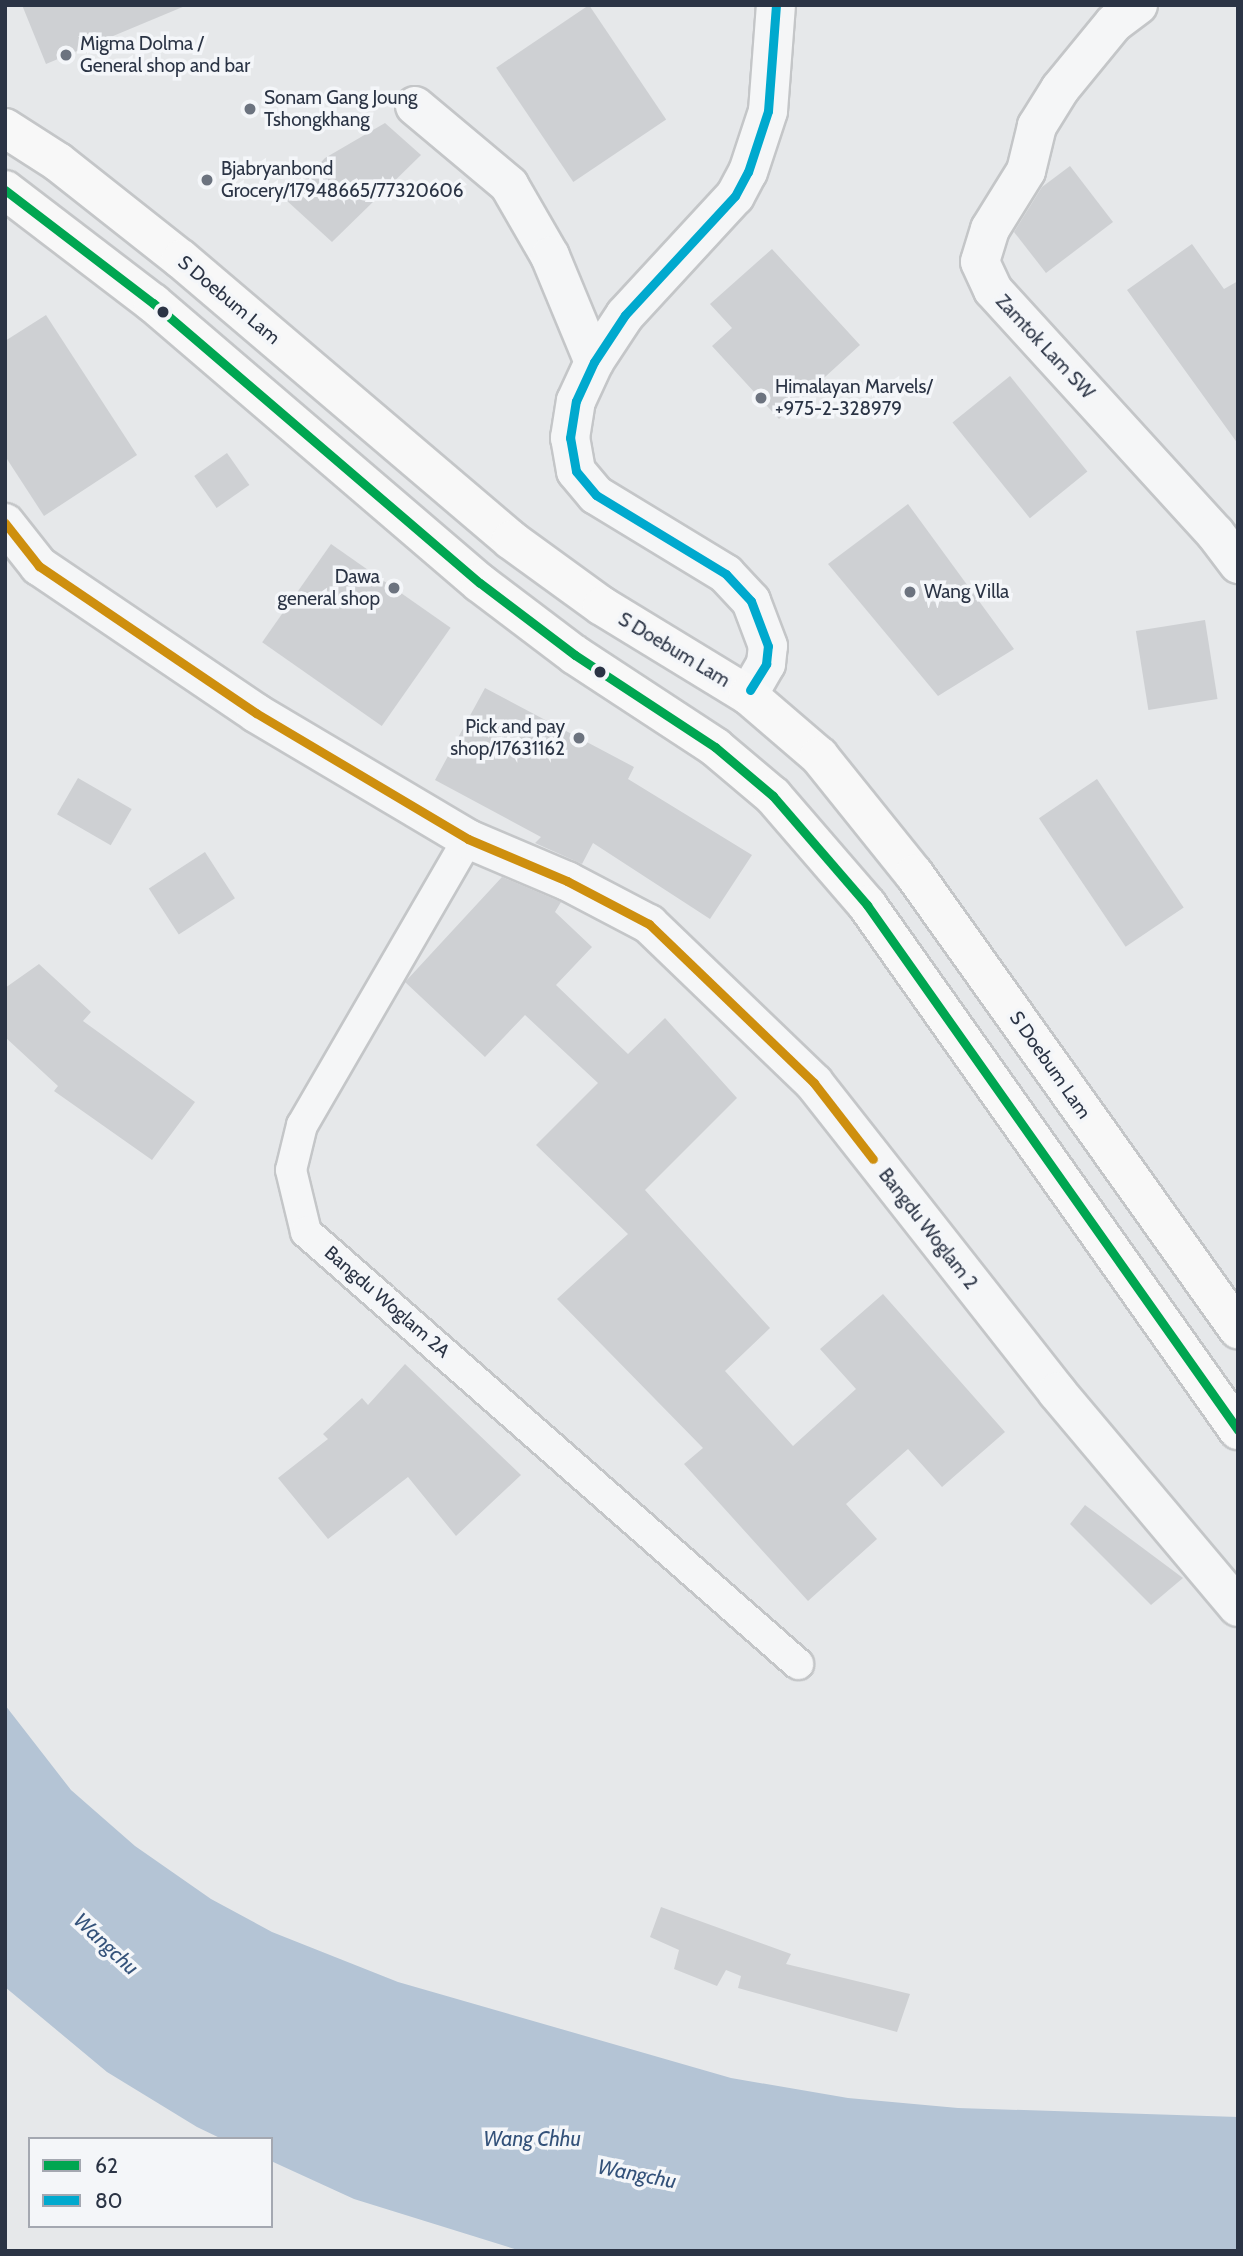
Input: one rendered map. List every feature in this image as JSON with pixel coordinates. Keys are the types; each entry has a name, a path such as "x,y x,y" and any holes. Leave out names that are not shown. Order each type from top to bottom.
{"highway":[{"name":"S Doebum Lam","path":"5,128 58,162 181,259 511,540 601,606 748,695 819,756 872,815 1238,1329"},
{"path":"5,190 153,303 480,583 575,655 715,747 773,796 867,905 1238,1430"}],"street":[{"path":"748,695 766,664 768,646 751,601 726,574 623,515 596,495 576,471 570,438 576,401 594,362 625,316 735,195 748,172 768,111 776,5"},
{"name":"Zamtok Lam SW","path":"1139,5 1114,23 1043,117 1026,171 990,229 980,262 993,290 1215,533 1238,564"},
{"path":"415,106 509,185 550,256 594,362"},
{"name":"Bangdu Woglam 2","path":"5,523 39,566 256,713 468,839 567,881 649,924 814,1083 1057,1392 1238,1607"}],"lane":[{"name":"Bangdu Woglam 2A","path":"468,839 302,1125 291,1170 306,1232 798,1664"}],"water":[{"name":"Wang Chhu","path":"5,1705 71,1790 135,1846 211,1899 272,1932 398,1982 731,2078 848,2098 958,2108 1238,2117 1238,2251 521,2251 354,2199 273,2162 273,2137 218,2137 197,2127 107,2072 5,1987"}],"building":[{"path":"22,5 185,5 185,6 46,64"},
{"path":"589,5 666,119 573,182 496,68"},
{"path":"385,123 421,155 332,242 286,200 325,158"},
{"path":"1070,166 1113,222 1046,273 1014,232 1042,187"},
{"path":"1192,244 1224,289 1238,281 1238,444 1127,290"},
{"path":"772,249 860,345 779,419 712,346 732,328 710,304"},
{"path":"46,315 137,455 44,516 5,456 5,341"},
{"path":"1010,376 1087,472 1030,518 952,423"},
{"path":"227,453 249,485 217,508 194,476"},
{"path":"908,504 1014,649 938,696 828,564"},
{"path":"331,544 451,628 382,726 262,642"},
{"path":"1205,620 1218,699 1148,710 1136,631"},
{"path":"485,688 634,767 628,779 752,855 710,919 593,843 582,864 535,843 541,837 435,780"},
{"path":"78,778 132,809 111,845 57,814"},
{"path":"1097,779 1184,908 1126,947 1039,818"},
{"path":"205,852 235,898 179,935 149,888"},
{"path":"502,877 561,902 555,912 592,947 556,985 628,1054 665,1018 737,1098 645,1190 770,1328 725,1371 793,1446 856,1389 820,1349 883,1294 1005,1432 942,1487 908,1449 846,1504 877,1539 808,1601 684,1464 703,1448 557,1299 628,1234 536,1145 598,1083 525,1015 485,1057 405,982"},
{"path":"39,964 91,1012 83,1021 195,1102 152,1160 54,1091 58,1086 5,1037 5,988"},
{"path":"405,1364 521,1475 456,1536 408,1477 328,1539 278,1478 328,1439 323,1434 362,1398 368,1405"},
{"path":"1085,1505 1183,1578 1151,1605 1070,1524"},
{"path":"661,1907 791,1954 786,1964 910,1994 897,2032 738,1988 741,1976 726,1970 717,1986 674,1969 679,1950 650,1937"}],"transit line":[{"name":"80","path":"750,690 766,664 768,646 751,601 726,574 596,495 576,471 570,438 576,401 594,362 625,315 735,196 748,172 768,111 776,5"},
{"name":"62","path":"5,190 153,303 480,583 575,655 715,747 773,796 867,905 1238,1430"},
{"path":"5,523 39,566 256,713 468,839 567,881 649,924 814,1083 873,1159"}],"place":[{"name":"Migma Dolma / General shop and bar","path":"66,55"},
{"name":"Sonam Gang Joung Tshongkhang","path":"250,109"},
{"name":"Bjabryanbond Grocery/17948665/77320606","path":"207,180"},
{"name":"Himalayan Marvels/ +975-2-328979","path":"761,398"},
{"name":"Dawa general shop","path":"394,588"},
{"name":"Wang Villa","path":"910,592"},
{"name":"Pick and pay shop/17631162","path":"579,738"}],"water label":[{"name":"Wangchu","path":"106,1944"},
{"name":"Wangchu","path":"637,2174"}]}
